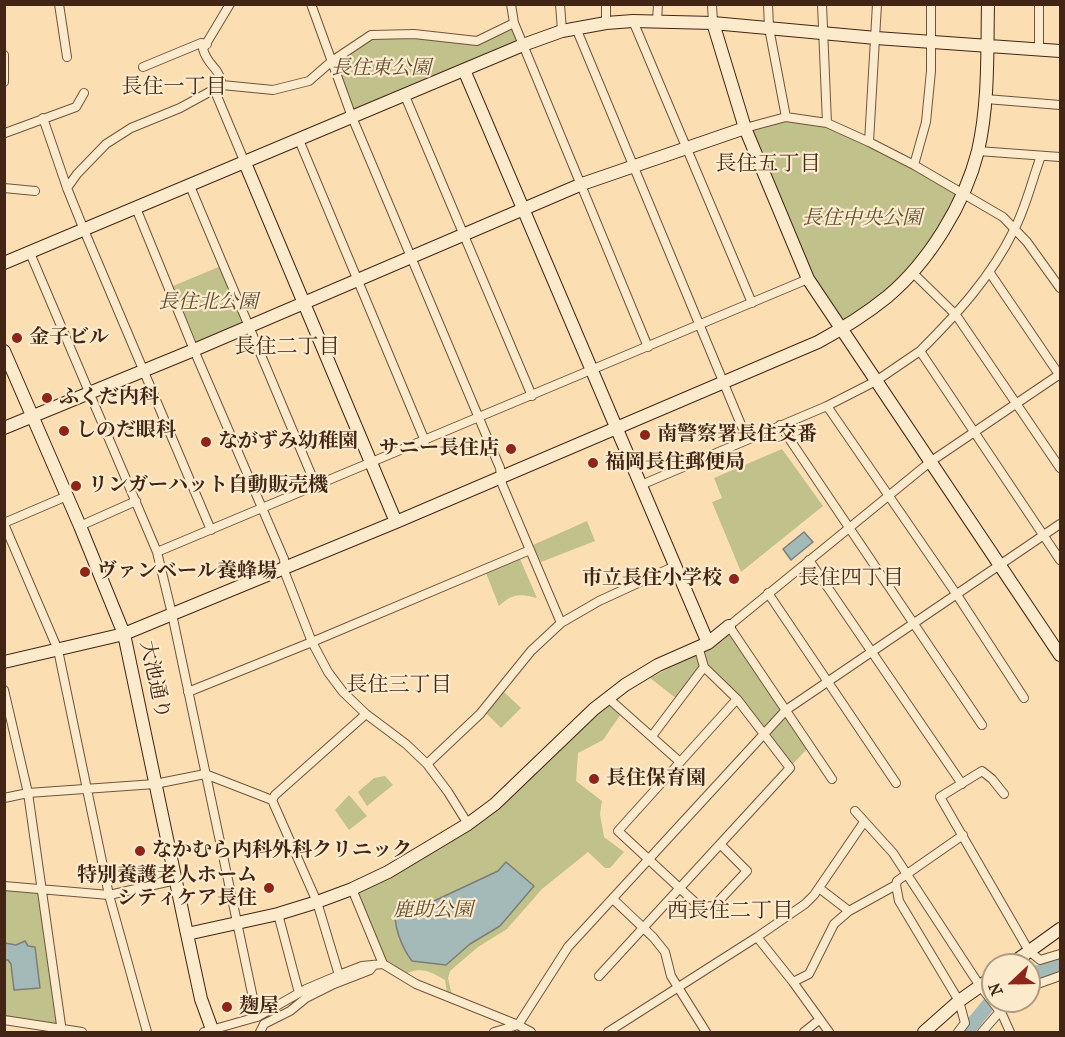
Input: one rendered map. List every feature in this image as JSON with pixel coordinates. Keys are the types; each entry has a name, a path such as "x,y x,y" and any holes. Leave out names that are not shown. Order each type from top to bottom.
{"street":[{"path":"59,4 67,57"},
{"path":"230,4 203,49 206,60 220,73 218,87 245,163 396,522"},
{"path":"311,4 352,117 479,418 502,476 502,484 561,623"},
{"path":"511,4 514,24 648,346"},
{"path":"560,4 562,32"},
{"path":"606,4 606,23"},
{"path":"657,21 658,4"},
{"path":"712,4 712,23 745,128 808,279 1060,655"},
{"path":"768,4 768,28 786,117"},
{"path":"822,4 827,123"},
{"path":"869,141 877,4"},
{"path":"914,165 926,122 931,71 931,4"},
{"path":"4,662 124,634 396,522 818,342 841,330 887,297 912,272 940,234 963,194 978,151 986,99 988,4"},
{"path":"1039,4 1039,50"},
{"path":"633,21 752,303"},
{"path":"4,263 523,45 576,28 633,21 712,23 1060,51"},
{"path":"67,188 77,174 106,144 131,128 180,108 218,87 273,90 309,81 371,35 414,34 477,41 514,24"},
{"path":"576,28 747,440"},
{"path":"143,67 201,43 207,44"},
{"path":"4,55 4,82"},
{"path":"464,70 591,371 642,485 675,566 703,645 704,667 652,736"},
{"path":"5,133 76,107 84,93"},
{"path":"405,96 532,396"},
{"path":"986,99 1060,105"},
{"path":"4,428 194,350 582,184 745,128 786,117 827,123 869,141 1003,217 1040,259 1060,288"},
{"path":"43,118 84,230 211,530"},
{"path":"299,140 425,441"},
{"path":"978,151 1060,157"},
{"path":"642,485 827,406 876,381 920,351 956,315 990,273 1015,229 1041,156"},
{"path":"190,186 316,486"},
{"path":"4,188 35,191"},
{"path":"136,208 284,559 285,573 312,642 328,672 343,692 366,714 406,744 427,764 468,824"},
{"path":"30,253 157,552 257,1017"},
{"path":"912,272 956,315 1060,468"},
{"path":"187,934 278,914 352,889 388,872 468,824 495,804 608,698 658,665 703,645 930,462 1060,375 990,273"},
{"path":"157,552 372,464 808,279"},
{"name":"大池通り","path":"4,351 80,525 124,634 154,784 209,1032"},
{"path":"920,351 1060,560"},
{"path":"827,406 957,595 1024,698"},
{"path":"780,425 982,725"},
{"path":"67,496 4,523 58,650 109,895 147,1032"},
{"path":"80,525 136,501"},
{"path":"494,1032 518,1025 568,947 786,710 1060,524"},
{"path":"188,692 530,550"},
{"path":"809,560 962,784"},
{"path":"427,764 480,714 531,651 561,623 599,601 675,566"},
{"path":"768,593 896,783"},
{"path":"729,626 832,779"},
{"path":"599,976 790,768 737,699 704,667"},
{"path":"4,690 28,792 62,1031"},
{"path":"608,698 680,762"},
{"path":"720,844 747,871 714,906 700,907 618,831 737,699"},
{"path":"339,975 317,902 273,800 274,795 366,714"},
{"path":"1004,794 982,771 940,797 1029,951 1040,960 1060,954"},
{"path":"4,798 28,792 154,784 205,774 273,800"},
{"path":"855,811 893,853 981,986"},
{"path":"608,1032 805,904 819,888 864,822"},
{"path":"793,982 809,974 834,924 849,911 896,885 897,881 963,836"},
{"path":"4,886 109,895 176,880"},
{"path":"896,885 899,902 959,1001 965,1023 958,1032"},
{"path":"819,888 849,911"},
{"path":"352,889 379,965"},
{"path":"613,899 665,952 671,976 706,1032"},
{"path":"278,914 299,993"},
{"path":"1026,953 1060,929"},
{"path":"757,937 829,1032"},
{"path":"260,1032 264,1024 290,1011 306,998 379,965"},
{"path":"209,1032 257,1017 299,993 339,975 362,966 379,965 416,984 531,1032"},
{"path":"1041,983 1060,976"},
{"path":"924,1032 959,1001 981,992"},
{"path":"982,1032 997,1013"},
{"path":"1000,1013 1010,1032"},
{"path":"4,1020 62,1031 82,1032"},
{"path":"804,1032 819,1020"},
{"path":"621,1024 628,1032"}],"green space":[{"name":"長住東公園","path":"514,23 523,45 352,117 332,62 371,35 477,41"},
{"name":"長住中央公園","path":"771,120 827,123 963,194 912,272 841,330 808,279 745,128"},
{"name":"長住北公園","path":"221,266 243,321 242,325 199,342 196,341 173,286"},
{"path":"782,449 823,506 741,572 712,502 722,498 714,478"},
{"path":"587,521 595,541 541,562 533,545"},
{"path":"520,559 537,598 526,595 516,596 499,606 486,573"},
{"path":"730,631 807,749 792,765 706,666 701,650"},
{"path":"698,653 702,666 677,699 650,678"},
{"path":"503,691 521,708 501,728 485,712"},
{"name":"鹿助公園","path":"608,698 623,711 603,740 578,753 576,781 602,801 600,814 604,837 624,852 610,868 605,868 588,852 542,889 507,929 478,947 450,971 448,978 452,996 447,993 445,980 433,973 418,970 400,976 386,967 352,889 469,824"},
{"path":"385,776 393,785 367,806 358,792 374,778"},
{"path":"349,795 367,816 349,830 335,810"},
{"path":"4,886 41,891 57,1025 5,1016"}],"water":[{"path":"804,532 813,542 791,560 783,549"},
{"path":"506,862 534,886 500,926 470,944 446,965 412,961 399,936 395,921 396,907 403,902 419,908 498,871"},
{"path":"25,941 28,946 35,947 40,988 14,990 11,964 5,960 5,943 16,945"}],"waterway":[{"path":"1041,971 1060,963"},
{"path":"966,1032 982,1013"}],"place":[{"name":"金子ビル","path":"17,338"},
{"name":"ふくだ内科","path":"47,398"},
{"name":"しのだ眼科","path":"64,431"},
{"name":"南警察署長住交番","path":"645,435"},
{"name":"ながずみ幼稚園","path":"206,442"},
{"name":"サニー長住店","path":"511,449"},
{"name":"福岡長住郵便局","path":"593,463"},
{"name":"リンガーハット自動販売機","path":"76,486"},
{"name":"ヴァンベール養蜂場","path":"85,572"},
{"name":"市立長住小学校","path":"734,579"},
{"name":"長住保育園","path":"594,779"},
{"name":"なかむら内科外科クリニック","path":"140,851"},
{"name":"特別養護老人ホーム シティケア長住","path":"269,888"},
{"name":"麹屋","path":"227,1007"}],"district":[{"name":"長住一丁目","path":"174,88"},
{"name":"長住五丁目","path":"768,165"},
{"name":"長住二丁目","path":"287,348"},
{"name":"長住四丁目","path":"851,579"},
{"name":"長住三丁目","path":"399,686"},
{"name":"西長住二丁目","path":"730,912"}]}
